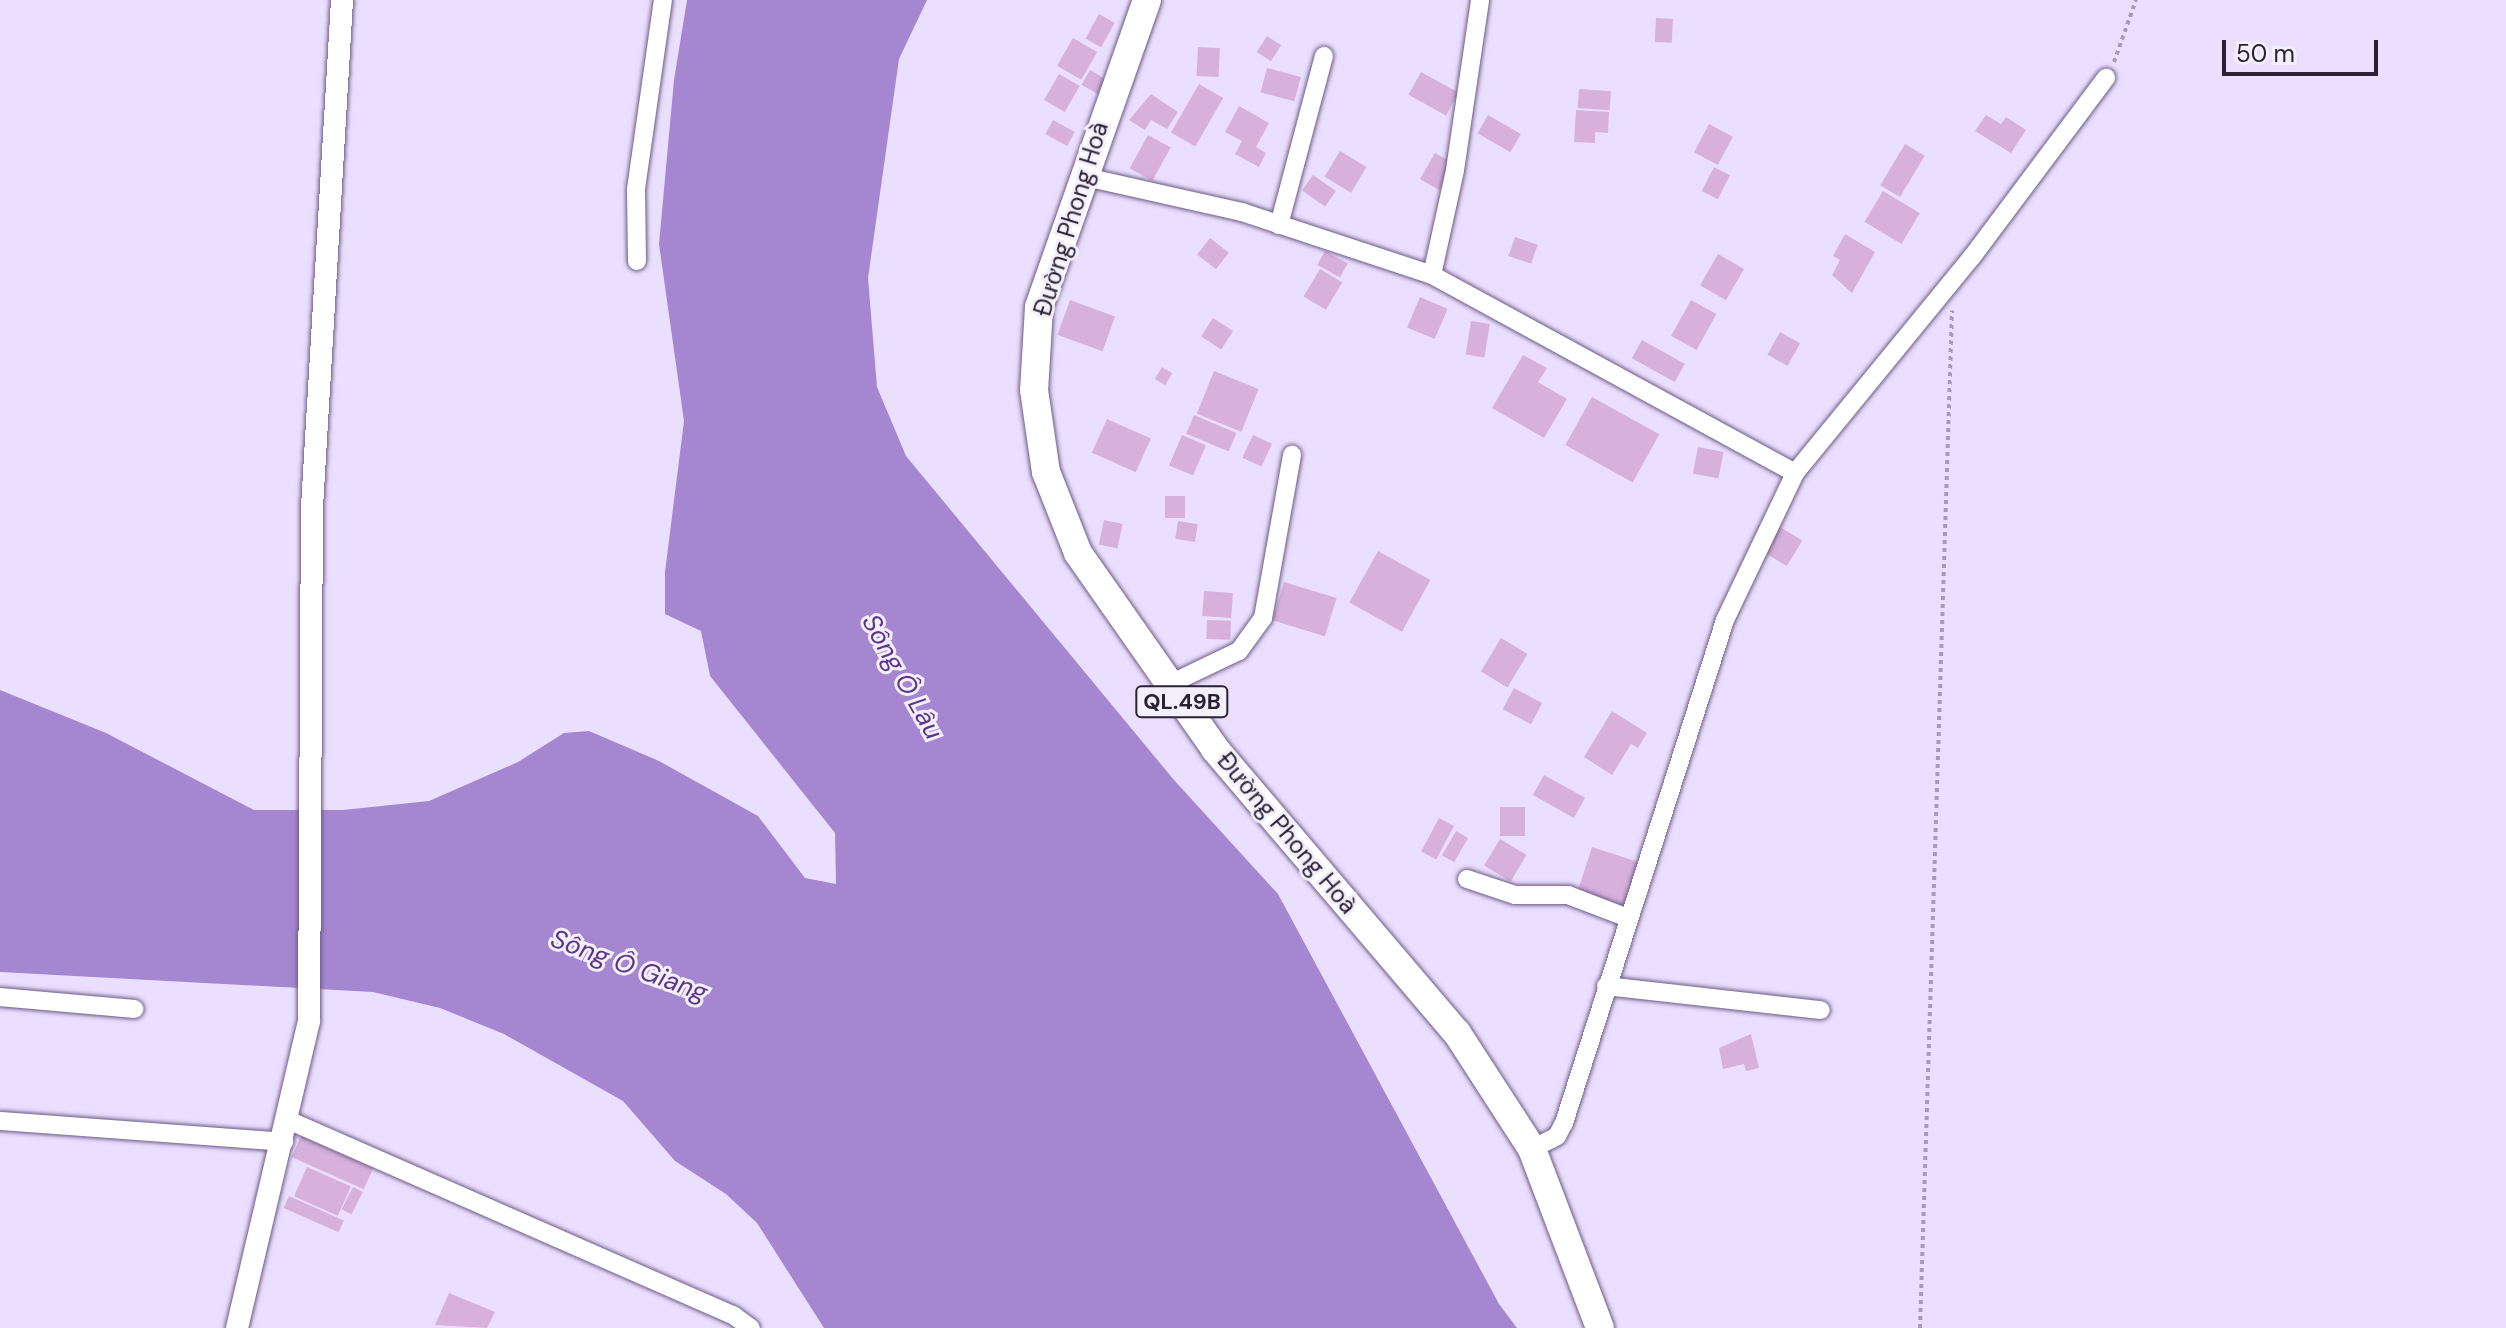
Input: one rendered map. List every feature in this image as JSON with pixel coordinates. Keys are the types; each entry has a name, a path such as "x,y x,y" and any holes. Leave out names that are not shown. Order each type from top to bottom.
{"main road":[{"name":"Đường Phong Hoà","path":"1147,0 1081,176 1039,307 1034,390 1046,472 1078,553 1215,749 1457,1033 1532,1149 1600,1328"}],"street":[{"path":"237,1328 286,1131 309,1021 312,507 342,0"},
{"path":"637,261 636,189 663,0"},
{"path":"1432,275 1455,170 1480,0"},
{"path":"1279,225 1324,56"},
{"path":"1532,1149 1557,1136 1564,1123 1725,620 1795,473 1972,257 2106,78"},
{"path":"1081,176 1191,198 1432,275 1795,473"},
{"path":"1170,684 1239,651 1263,618 1292,455"},
{"path":"1467,879 1515,895 1568,895 1628,918"},
{"path":"1606,986 1821,1010"},
{"path":"0,997 134,1009"},
{"path":"0,1121 286,1131 733,1315 751,1328"}],"path":[{"path":"2106,78 2136,0"},
{"path":"1920,1328 1954,299"}],"water":[{"path":"687,0 927,0 899,59 868,278 877,387 906,456 1174,780 1278,894 1499,1304 1517,1328 824,1328 757,1223 726,1194 675,1161 623,1101 504,1034 440,1008 373,992 0,972 0,690 106,733 254,810 343,810 429,801 518,762 564,733 589,731 659,761 758,816 805,878 836,884 835,833 710,676 701,631 665,614 665,572 684,421 659,244 674,80"}],"building":[{"path":"1099,14 1115,23 1101,47 1085,38"},
{"path":"1656,18 1673,19 1672,43 1655,42"},
{"path":"1267,36 1281,45 1271,61 1257,52"},
{"path":"1073,38 1097,52 1081,80 1057,66"},
{"path":"1198,47 1220,48 1218,77 1196,76"},
{"path":"1267,68 1301,77 1294,101 1261,92"},
{"path":"1090,70 1111,82 1102,97 1082,85"},
{"path":"1421,72 1459,93 1446,116 1408,95"},
{"path":"1059,74 1080,86 1065,112 1044,100"},
{"path":"1199,84 1223,98 1195,146 1171,132"},
{"path":"1579,89 1611,91 1610,110 1578,108"},
{"path":"1151,94 1178,112 1167,129 1151,120 1145,130 1129,120"},
{"path":"1239,106 1269,123 1256,147 1266,153 1259,167 1235,154 1242,141 1225,132"},
{"path":"1576,110 1609,112 1608,133 1595,132 1595,143 1574,142"},
{"path":"1488,115 1521,134 1510,152 1478,133"},
{"path":"1986,115 2001,124 2006,117 2026,130 2011,153 1975,131"},
{"path":"1053,120 1075,132 1067,146 1045,134"},
{"path":"1709,124 1733,137 1718,165 1694,152"},
{"path":"1148,135 1171,148 1152,181 1130,168"},
{"path":"1905,144 1925,156 1900,197 1880,185"},
{"path":"1340,151 1367,167 1351,193 1325,177"},
{"path":"1435,153 1454,164 1439,190 1420,179"},
{"path":"1714,167 1730,175 1718,199 1702,191"},
{"path":"1313,175 1336,191 1325,207 1302,191"},
{"path":"1883,191 1920,213 1901,244 1864,222"},
{"path":"1845,234 1875,252 1852,293 1832,275 1840,260 1833,256"},
{"path":"1515,237 1538,245 1531,264 1508,256"},
{"path":"1210,238 1229,253 1216,269 1197,255"},
{"path":"1325,251 1348,264 1340,278 1317,265"},
{"path":"1718,254 1744,269 1726,300 1700,285"},
{"path":"1320,269 1342,282 1326,310 1304,296"},
{"path":"1420,297 1448,309 1435,339 1407,327"},
{"path":"1070,300 1115,316 1102,351 1057,335"},
{"path":"1691,300 1716,314 1696,350 1671,336"},
{"path":"1213,318 1233,331 1221,350 1201,336"},
{"path":"1471,321 1490,324 1484,358 1466,355"},
{"path":"1780,332 1800,343 1788,366 1767,355"},
{"path":"1642,340 1685,364 1675,382 1632,358"},
{"path":"1523,355 1547,368 1538,382 1567,399 1544,438 1492,408"},
{"path":"1162,367 1172,373 1165,385 1155,379"},
{"path":"1214,371 1259,389 1241,432 1197,414"},
{"path":"1592,397 1659,434 1633,482 1565,445"},
{"path":"1194,415 1236,433 1229,451 1186,433"},
{"path":"1107,419 1151,439 1136,472 1092,453"},
{"path":"1182,435 1206,445 1193,476 1169,465"},
{"path":"1253,435 1272,444 1261,467 1242,458"},
{"path":"1698,447 1724,452 1718,478 1693,474"},
{"path":"1165,496 1185,496 1185,518 1165,518"},
{"path":"1104,520 1123,524 1117,548 1099,544"},
{"path":"1178,521 1198,524 1195,542 1175,539"},
{"path":"1780,527 1802,540 1787,566 1765,553"},
{"path":"1378,551 1430,580 1402,632 1349,603"},
{"path":"1284,582 1337,598 1325,636 1272,620"},
{"path":"1204,591 1233,593 1231,618 1202,616"},
{"path":"1207,620 1231,621 1230,640 1206,639"},
{"path":"1501,638 1528,654 1507,687 1481,671"},
{"path":"1514,688 1542,703 1531,724 1503,709"},
{"path":"1612,711 1647,733 1638,748 1631,744 1612,775 1584,757"},
{"path":"1544,775 1585,798 1574,818 1533,795"},
{"path":"1500,807 1525,807 1525,836 1500,836"},
{"path":"1439,818 1454,826 1436,860 1421,852"},
{"path":"1456,831 1468,838 1454,862 1442,855"},
{"path":"1500,839 1527,855 1511,882 1484,866"},
{"path":"1592,847 1638,862 1623,907 1577,893"},
{"path":"1751,1034 1759,1068 1746,1071 1744,1064 1723,1069 1719,1048"},
{"path":"301,1136 373,1168 364,1189 292,1157"},
{"path":"307,1167 351,1187 338,1216 294,1196"},
{"path":"353,1187 363,1192 351,1214 342,1209"},
{"path":"289,1196 344,1220 339,1232 284,1208"},
{"path":"449,1293 495,1312 487,1328 435,1325"}],"water label":[{"name":"Sông Ô Lâu","path":"902,677"},
{"name":"Sông Ô Giang","path":"629,966"}]}
